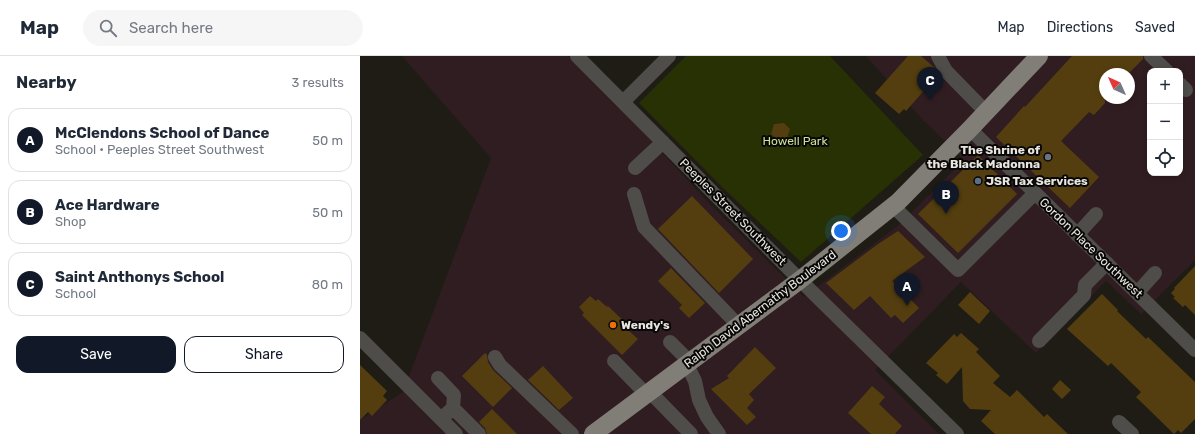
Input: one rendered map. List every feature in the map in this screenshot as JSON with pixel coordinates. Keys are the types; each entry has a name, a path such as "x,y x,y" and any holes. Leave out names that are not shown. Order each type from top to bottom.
{"main road":[{"name":"Ralph David Abernathy Boulevard","path":"593,434 800,280 893,206 970,129 1036,57"}],"street":[{"name":"Peeples Street Southwest","path":"578,56 800,280 957,434"},
{"path":"623,102 669,56"},
{"path":"938,56 946,71 986,112"},
{"path":"1151,56 1164,68"},
{"name":"Gordon Place Southwest","path":"970,129 1195,350"},
{"path":"635,168 663,142"},
{"path":"893,206 958,270 1035,193"},
{"path":"634,194 644,227 738,326"},
{"path":"1077,235 1096,214"},
{"path":"1039,341 1084,295 1085,285 1106,263"},
{"path":"1137,293 1155,272"},
{"path":"360,338 456,434"},
{"path":"670,342 688,363 695,381 699,400 707,417 719,434"},
{"path":"496,357 500,365 572,434"},
{"path":"614,361 691,434"},
{"path":"438,378 454,394 453,408 441,419"},
{"path":"453,408 480,434"},
{"path":"1119,422 1132,434"}],"shaded area":[{"path":"402,56 568,56 615,102 706,200 804,297 900,224 964,160 922,119 866,56 1195,56 1195,260 1141,314 1106,281 1036,353 961,282 875,370 939,434 360,434 360,420 403,392 491,158"}],"green space":[{"name":"Howell Park","path":"686,56 830,56 923,155 801,262 723,188 639,103"}],"building":[{"path":"908,56 921,56 935,68 937,72 934,76 935,78 906,111 904,109 899,114 875,93"},
{"path":"1072,56 1143,56 1143,59 1134,68 1099,68 1099,104 1104,104 1094,115 1089,112 1061,141 1099,177 1070,208 996,137 1024,106 1025,107"},
{"path":"784,123 790,129 787,138 778,140 771,134 774,124"},
{"path":"978,155 1017,194 958,253 918,214"},
{"path":"692,196 753,259 719,293 658,229"},
{"path":"898,231 925,257 892,281 919,308 903,323 895,315 891,318 870,296 854,310 826,283"},
{"path":"1195,266 1195,315 1185,305 1183,307 1173,298 1175,297 1171,293"},
{"path":"671,268 705,303 689,318 679,308 682,305 658,281"},
{"path":"970,292 990,311 979,324 958,305"},
{"path":"1102,294 1146,339 1148,337 1195,382 1195,419 1181,433 1178,430 1174,434 1136,397 1141,392 1111,363 1108,366 1067,329"},
{"path":"590,296 596,301 598,299 607,307 608,306 631,328 628,330 638,339 622,355 582,315 584,313 579,307"},
{"path":"961,333 979,349 976,352 1000,376 993,383 1010,397 1017,390 1044,417 1047,414 1068,434 995,434 981,421 991,410 970,409 963,401 962,367 947,384 936,375 938,373 926,363 954,334 957,337"},
{"path":"755,347 776,368 749,394 754,400 747,408 756,417 747,425 711,389 729,378 727,376"},
{"path":"485,353 493,370 512,388 493,407 462,376"},
{"path":"360,365 387,391 383,396 387,400 372,416 368,412 360,420"},
{"path":"543,366 573,398 559,410 528,380"},
{"path":"1060,380 1071,390 1062,399 1052,389"},
{"path":"872,386 885,397 879,404 902,426 895,434 871,434 848,413"},
{"path":"492,409 517,434 487,434 485,428 479,422"}],"place":[{"name":"Saint Anthonys School","path":"930,100"},
{"name":"The Shrine of the Black Madonna","path":"1048,157"},
{"name":"JSR Tax Services","path":"978,181"},
{"name":"Ace Hardware","path":"946,214"},
{"name":"McClendons School of Dance","path":"907,306"},
{"name":"Wendy's","path":"613,325"}]}
